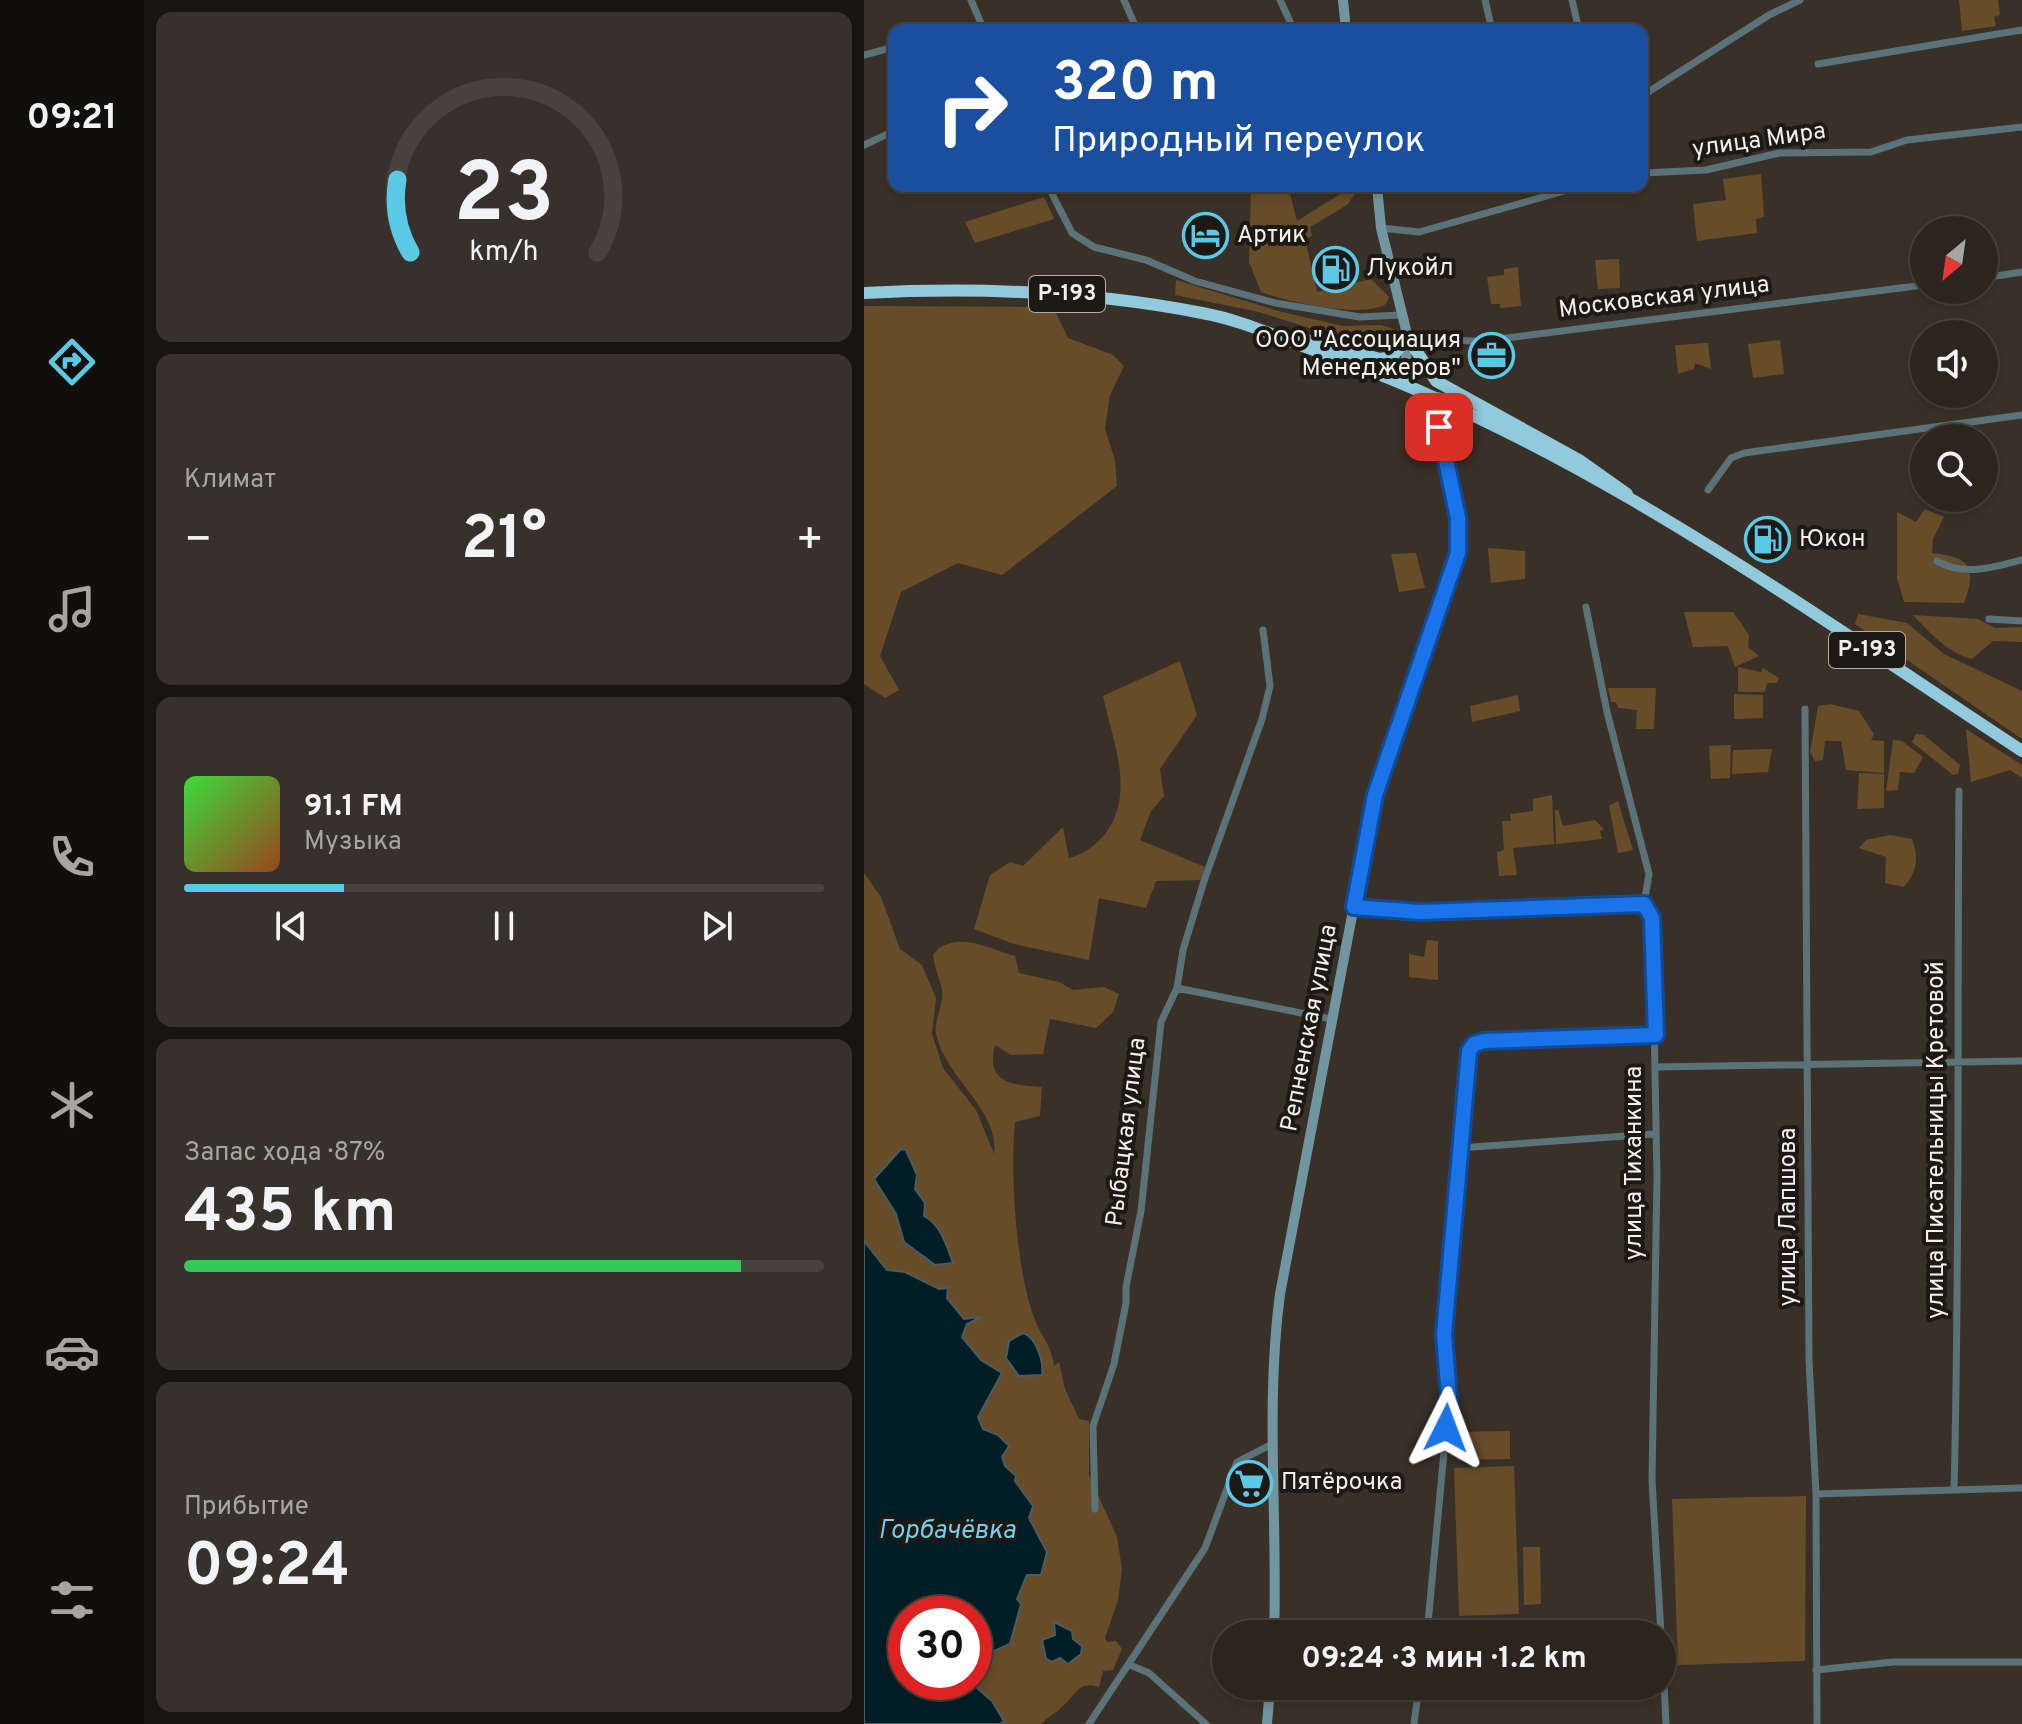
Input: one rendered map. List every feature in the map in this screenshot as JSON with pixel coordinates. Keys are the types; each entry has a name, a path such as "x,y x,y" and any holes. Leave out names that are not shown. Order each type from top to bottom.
{"highway":[{"name":"Р-193","path":"864,293 976,289 1053,292 1203,313 1266,331 1404,383 1438,397 1633,500 2022,751"},
{"path":"1266,331 1380,359 1392,357 1408,338 1436,381 1579,460 1618,485 1633,500"}],"street":[{"path":"971,0 981,24"},
{"path":"1124,0 1134,24"},
{"path":"1280,0 1291,24"},
{"path":"1343,0 1345,24"},
{"path":"1485,0 1491,24"},
{"path":"1572,0 1578,24"},
{"path":"1648,92 1774,11 1800,0"},
{"path":"1818,64 1888,55 2022,30"},
{"path":"864,55 888,49"},
{"name":"улица Мира","path":"1648,173 1706,170 1779,153 1871,152 1907,140 2022,127"},
{"path":"864,145 888,134"},
{"path":"1051,192 1066,224 1081,241 1094,247 1146,260 1214,287 1323,313 1360,317 1401,315"},
{"path":"1378,192 1381,228 1408,338 1404,383"},
{"path":"1381,228 1419,232 1561,192"},
{"path":"1998,276 2022,272"},
{"name":"Московская улица","path":"1408,338 1437,336 1454,342 1483,341 1910,287"},
{"name":"Репненская улица","path":"1274,1620 1277,1542 1271,1359 1278,1307 1375,795 1458,553 1460,528 1439,427 1438,397"},
{"path":"1708,490 1731,458 1744,453 2022,415"},
{"path":"1937,561 1985,570 2022,560"},
{"name":"улица Тиханкина","path":"1586,607 1607,712 1649,874 1644,904 1652,918 1657,1176 1652,1480 1660,1620"},
{"path":"1989,619 2022,621"},
{"name":"Рыбацкая улица","path":"1095,1509 1093,1426 1114,1364 1126,1303 1126,1287 1141,1211 1161,1022 1177,988 1183,950 1204,881 1262,719 1270,686 1263,630"},
{"name":"улица Лапшова","path":"1805,709 1809,1360 1816,1494 1817,1724"},
{"name":"улица Писательницы Кретовой","path":"1954,1490 1960,1258 1955,912 1959,791"},
{"path":"1354,907 1420,912 1644,904"},
{"path":"1177,988 1331,1019"},
{"path":"1428,1620 1449,1398 1444,1334 1467,1058 1474,1044 1511,1039 1656,1035"},
{"path":"1655,1067 2022,1061"},
{"path":"1459,1148 1654,1134"},
{"path":"1089,1724 1205,1548 1237,1462 1272,1444"},
{"path":"1816,1494 2022,1488"},
{"path":"1816,1670 1893,1662 2022,1662"},
{"path":"1130,1665 1149,1673 1206,1724"},
{"path":"1267,1724 1269,1700"},
{"path":"1414,1724 1417,1700"},
{"path":"1665,1700 1666,1724"}],"shaded area":[{"path":"1959,0 1998,0 2000,15 1994,17 1996,26 1962,31"},
{"path":"1761,174 1764,217 1756,219 1757,233 1697,241 1693,204 1726,200 1723,179"},
{"path":"1251,192 1290,192 1297,221 1343,192 1357,192 1347,205 1310,227 1312,236 1305,239 1317,292 1371,279 1389,297 1386,304 1360,310 1289,300 1261,292 1249,262"},
{"path":"1044,197 1054,219 975,243 965,222"},
{"path":"1619,259 1620,288 1598,289 1595,260"},
{"path":"1518,267 1521,306 1500,308 1500,304 1491,304 1487,277 1504,275 1504,269"},
{"path":"1176,280 1282,312 1343,326 1381,325 1396,330 1399,335 1389,349 1379,350 1259,312 1175,295"},
{"path":"864,306 1053,307 1068,338 1113,355 1124,366 1110,395 1105,429 1115,460 1117,486 1002,575 958,563 901,592 880,656 899,690 885,698 864,684"},
{"path":"1780,340 1784,374 1753,378 1748,344"},
{"path":"1708,343 1711,369 1695,363 1694,369 1678,374 1675,345"},
{"path":"1897,512 1916,522 1923,512 1944,517 1933,539 1932,553 1955,557 1967,566 1970,580 1964,603 1904,602 1897,578"},
{"path":"1488,548 1525,551 1525,579 1491,583"},
{"path":"1416,553 1425,588 1399,592 1391,554"},
{"path":"1684,612 1733,612 1749,635 1748,647 1759,656 1735,667 1728,646 1693,647"},
{"path":"1858,614 1907,623 1944,654 2022,691 2022,739 1855,624"},
{"path":"1913,615 1978,619 1995,628 2022,627 2022,642 1993,641 1972,659 1947,647"},
{"path":"1180,661 1197,715 1160,769 1164,796 1151,811 1140,840 1205,867 1200,880 1156,881 1146,908 1099,898 1089,960 1014,944 974,929 990,875 1010,862 1023,866 1063,827 1069,858 1089,849 1105,834 1114,818 1121,785 1103,696"},
{"path":"1738,667 1761,672 1763,668 1779,678 1777,683 1767,683 1765,692 1738,692"},
{"path":"1608,688 1656,688 1654,729 1636,729 1637,710 1618,708 1616,702 1611,702"},
{"path":"1734,694 1763,695 1763,718 1734,719"},
{"path":"1518,695 1520,711 1472,722 1470,706"},
{"path":"1830,704 1859,711 1874,734 1871,740 1884,741 1884,773 1846,770 1841,741 1825,741 1823,760 1815,761 1810,752 1818,706"},
{"path":"1966,729 2022,765 2022,778 2010,770 1971,782"},
{"path":"1916,734 1924,735 1960,765 1958,774 1953,775 1912,742"},
{"path":"1893,740 1902,741 1923,757 1914,773 1900,772 1898,790 1886,791"},
{"path":"1731,745 1730,778 1711,779 1709,746"},
{"path":"1772,749 1768,772 1732,774 1733,750"},
{"path":"1859,773 1884,774 1884,808 1857,809"},
{"path":"1552,795 1554,844 1513,848 1517,875 1499,876 1497,852 1504,850 1502,821 1511,821 1510,814 1533,811 1533,799"},
{"path":"1618,801 1633,850 1618,853 1609,806"},
{"path":"1555,810 1558,810 1563,826 1595,820 1604,829 1600,831 1602,839 1556,844"},
{"path":"1890,835 1912,839 1914,846 1916,864 1904,887 1885,883 1886,857 1859,848 1866,840"},
{"path":"864,873 881,897 900,949 922,965 936,998 932,1034 943,1068 976,1110 994,1154 994,1138 989,1122 949,1065 936,1033 942,995 933,955 949,944 968,942 1015,956 1019,973 1059,982 1073,990 1104,987 1119,994 1113,1012 1096,1028 1050,1019 1043,1054 1011,1055 995,1045 993,1058 994,1068 1004,1080 1042,1087 1040,1116 1015,1122 1014,1195 1023,1276 1028,1300 1054,1366 1059,1362 1065,1389 1079,1419 1089,1421 1089,1475 1117,1537 1122,1569 1118,1600 1105,1638 1107,1642 1116,1641 1122,1649 1113,1670 1103,1671 1099,1687 1082,1687 1041,1724 864,1724"},
{"path":"1427,940 1438,941 1438,980 1409,977 1409,954 1424,957"},
{"path":"1510,1431 1510,1459 1458,1460 1458,1432"},
{"path":"1514,1466 1519,1614 1459,1616 1454,1468"},
{"path":"1806,1496 1805,1661 1678,1665 1672,1499"},
{"path":"1523,1547 1540,1547 1541,1604 1524,1605"}],"water":[{"path":"901,1149 906,1150 917,1175 915,1189 925,1203 924,1216 939,1231 953,1263 935,1265 904,1242 896,1214 874,1179"},
{"name":"Горбачёвка","path":"864,1241 887,1270 905,1272 939,1289 948,1288 947,1298 964,1319 982,1317 967,1324 962,1337 981,1360 1002,1373 978,1417 983,1429 998,1435 1009,1446 1002,1457 1005,1466 1016,1476 1015,1481 1033,1506 1029,1518 1047,1552 1041,1575 1027,1575 1017,1599 1021,1604 1010,1644 992,1652 992,1596 888,1596 888,1700 991,1700 1004,1721 1000,1724 864,1724"},
{"path":"1023,1333 1032,1339 1038,1350 1042,1375 1019,1376 1006,1358 1009,1341"},
{"path":"1054,1622 1072,1631 1073,1639 1082,1646 1081,1654 1068,1664 1060,1658 1052,1662 1046,1659 1042,1640 1055,1635"}],"place":[{"name":"Артик","path":"1206,236"},
{"name":"Лукойл","path":"1335,269"},
{"name":"ООО \"Ассоциация Менеджеров\"","path":"1492,355"},
{"name":"Юкон","path":"1768,540"},
{"name":"Пятёрочка","path":"1250,1483"}],"route":[{"path":"1439,427 1458,518 1458,553 1375,795 1354,907 1371,911 1420,912 1632,902 1644,904 1652,915 1656,1035 1484,1041 1474,1044 1469,1051 1444,1334 1449,1398 1446,1428"}]}
